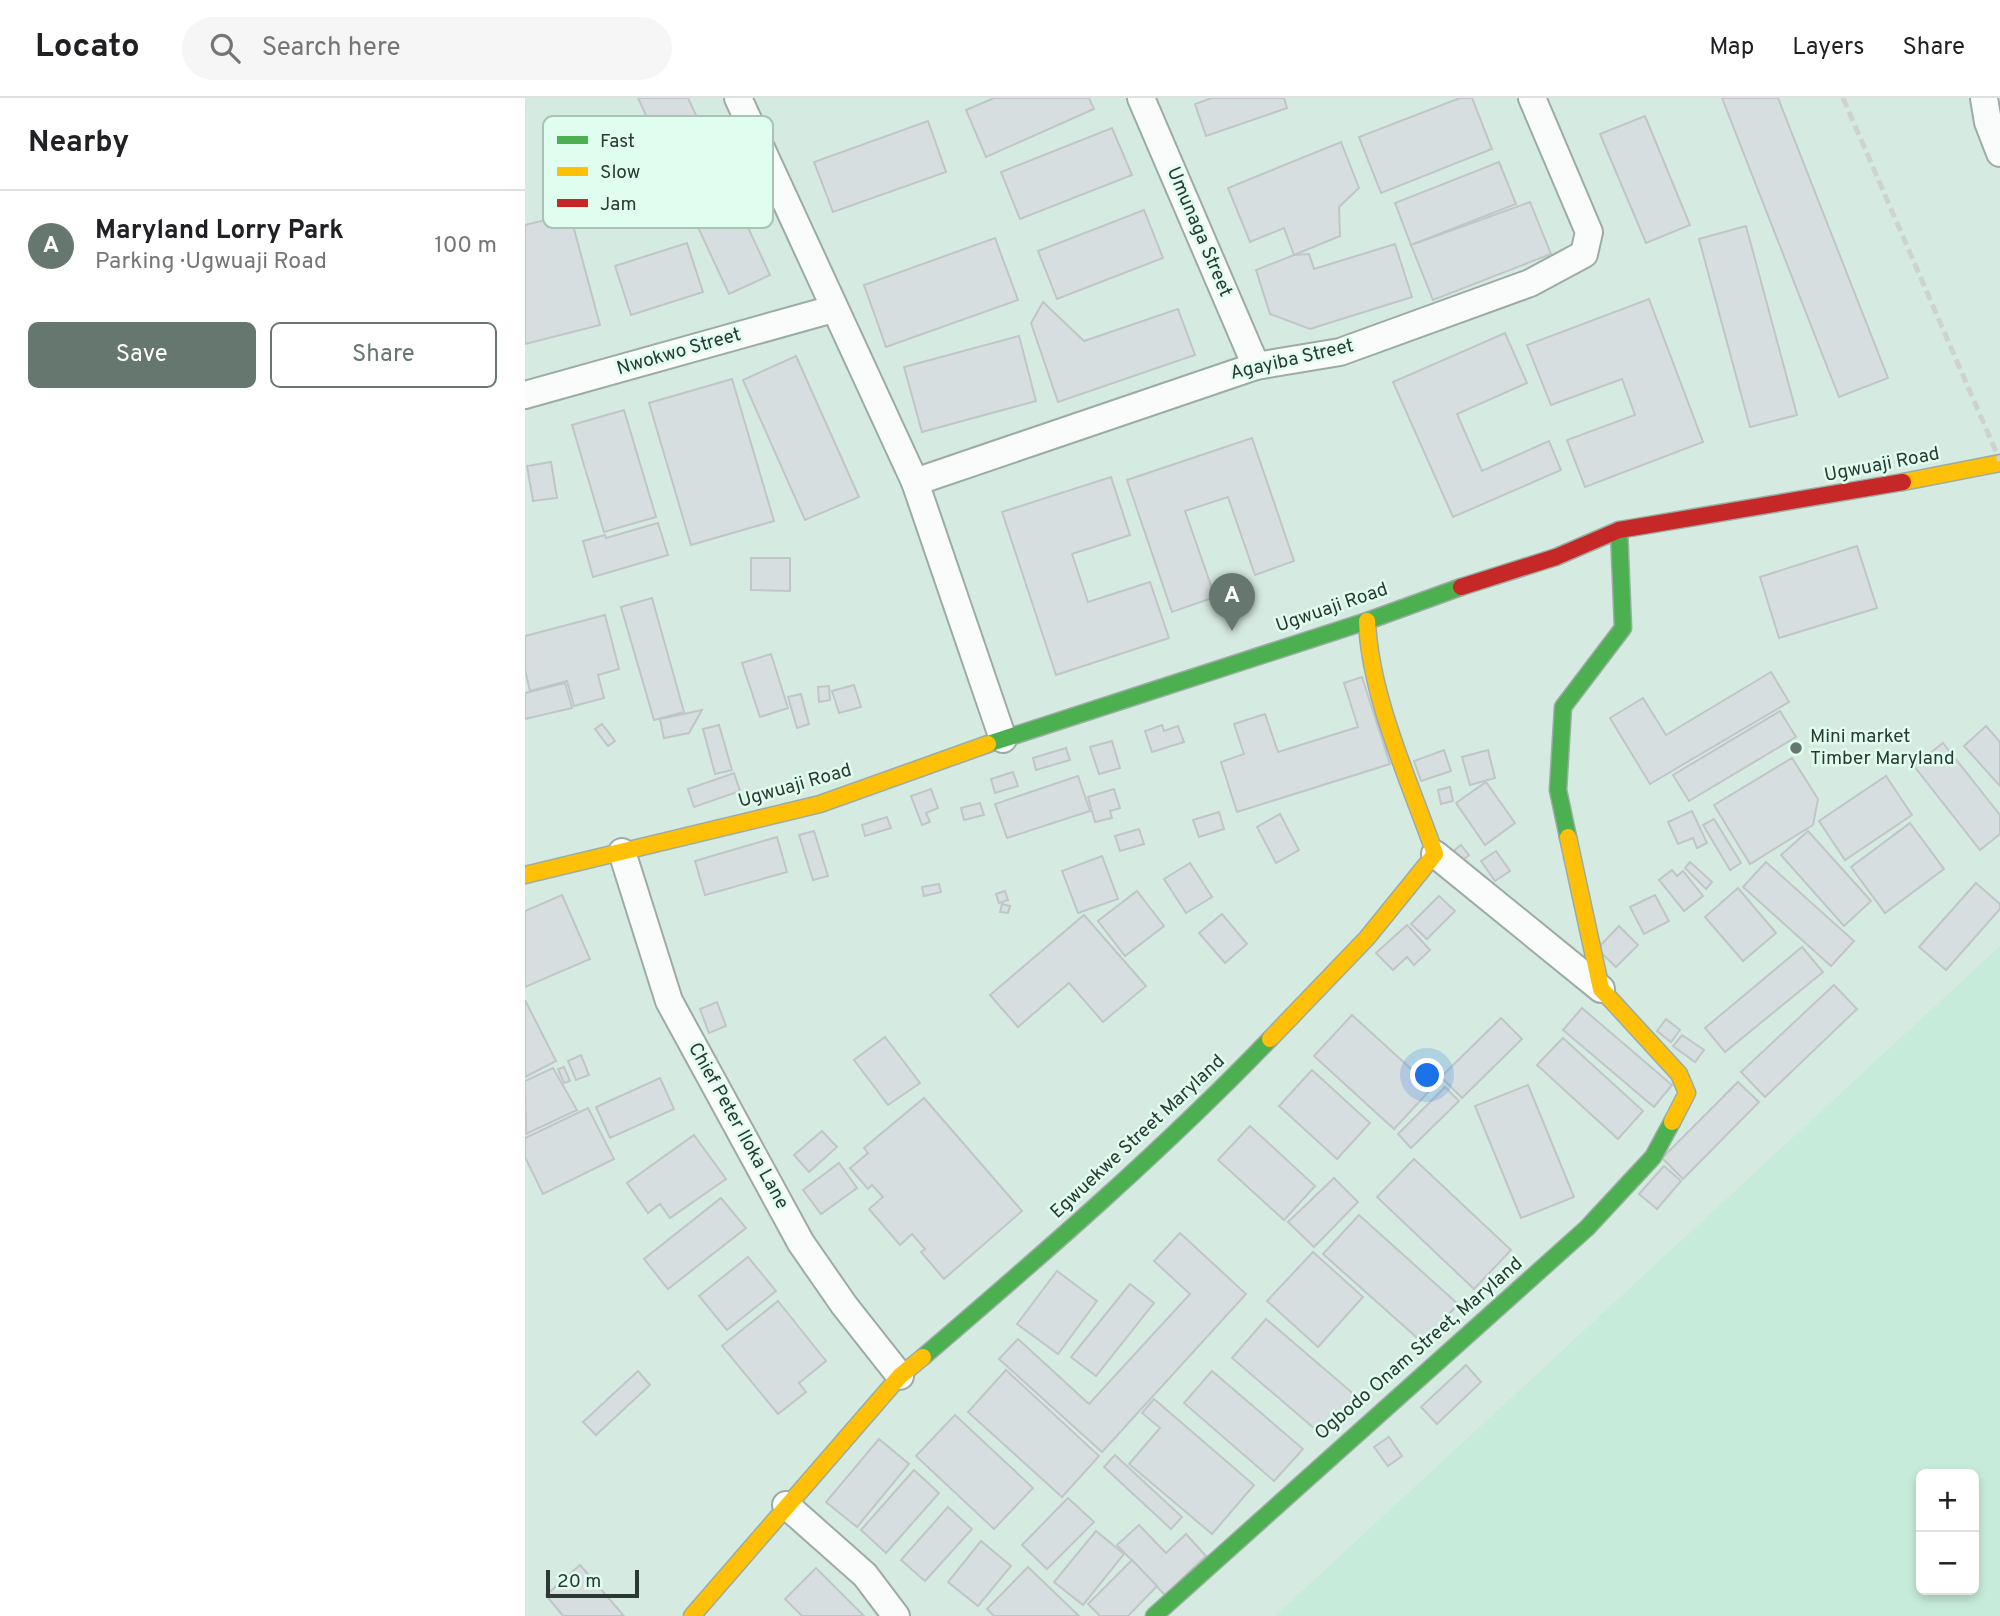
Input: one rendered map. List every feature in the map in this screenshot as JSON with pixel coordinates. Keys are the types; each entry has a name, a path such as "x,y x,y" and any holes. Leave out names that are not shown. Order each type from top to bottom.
{"street":[{"path":"738,98 746,116"},
{"name":"Umunaga Street","path":"1141,98 1256,366"},
{"name":"Agayiba Street","path":"915,482 1256,366 1341,352 1530,282 1584,254 1589,232 1532,98"},
{"path":"1984,98 1988,122 2000,153"},
{"path":"773,176 915,482 1003,739"},
{"name":"Nwokwo Street","path":"525,394 833,309"},
{"name":"Ugwuaji Road","path":"525,875 820,804 1003,739 1367,621 1412,602 1556,557 1619,530 1836,495 2000,464"},
{"path":"1601,989 1557,790 1563,707 1623,628 1619,530"},
{"path":"1367,621 1368,644 1384,707 1435,854 1601,989"},
{"name":"Chief Peter Iloka Lane","path":"622,852 669,1001 801,1243 844,1305 900,1376"},
{"name":"Egwuekwe Street Maryland","path":"692,1616 786,1505 845,1444 900,1376 1033,1264 1224,1086 1367,938 1435,854"},
{"name":"Ogbodo Onam Street, Maryland","path":"1154,1616 1587,1228 1653,1157 1687,1093 1679,1074 1601,989"},
{"path":"786,1505 865,1575 896,1616"}],"shaded area":[{"path":"2000,946 2000,1616 1275,1616"}],"building":[{"path":"638,98 688,98 696,116 646,116"},
{"path":"994,98 1089,98 1094,109 986,157 966,110"},
{"path":"1212,98 1284,98 1287,108 1206,136 1195,104"},
{"path":"1460,98 1472,98 1492,149 1381,193 1359,137"},
{"path":"1722,98 1778,98 1888,378 1839,397"},
{"path":"1645,116 1690,225 1646,243 1600,134"},
{"path":"928,121 946,172 833,212 814,162"},
{"path":"1112,128 1132,175 1020,219 1001,172"},
{"path":"1341,142 1359,188 1339,207 1340,236 1294,255 1284,228 1250,242 1228,188"},
{"path":"1499,162 1516,204 1411,245 1395,203"},
{"path":"1530,202 1551,254 1433,300 1411,245"},
{"path":"1144,210 1163,258 1057,299 1038,251"},
{"path":"543,221 543,228 574,228 600,325 525,344 525,225"},
{"path":"1746,226 1797,415 1750,427 1699,239"},
{"path":"698,228 748,228 770,275 729,294"},
{"path":"995,238 1018,300 886,347 864,285"},
{"path":"687,243 703,292 631,315 615,266"},
{"path":"1395,244 1412,297 1310,329 1270,314 1256,270 1294,255 1309,254 1314,269"},
{"path":"1649,299 1703,442 1585,487 1567,440 1635,415 1622,379 1551,405 1527,345"},
{"path":"1043,302 1084,341 1178,309 1195,355 1058,402 1031,323"},
{"path":"1505,333 1527,383 1457,414 1482,471 1549,441 1561,470 1453,517 1393,382"},
{"path":"1019,336 1036,401 922,432 904,367"},
{"path":"796,356 859,497 805,520 743,380"},
{"path":"732,379 774,521 691,545 649,403"},
{"path":"624,410 656,517 604,532 572,425"},
{"path":"1252,438 1294,561 1255,575 1228,497 1185,511 1215,597 1172,612 1127,480"},
{"path":"551,462 557,498 533,501 527,466"},
{"path":"1111,477 1130,535 1072,554 1088,602 1150,582 1169,638 1056,675 1002,512"},
{"path":"658,523 668,555 593,577 583,541 605,535 606,538"},
{"path":"1857,546 1877,608 1779,638 1760,577"},
{"path":"751,558 790,558 790,591 751,590"},
{"path":"652,598 684,712 654,720 621,607"},
{"path":"605,615 619,669 598,675 604,698 574,706 567,681 530,691 525,670 525,636"},
{"path":"771,654 788,708 760,717 742,663"},
{"path":"1771,672 1789,702 1650,784 1610,718 1643,698 1666,735"},
{"path":"1362,677 1390,764 1237,812 1221,762 1244,754 1234,724 1265,714 1278,752 1358,727 1344,683"},
{"path":"565,683 572,708 525,719 525,693"},
{"path":"854,685 861,707 839,713 832,691"},
{"path":"829,686 830,700 819,702 818,687"},
{"path":"801,694 809,724 797,728 788,697"},
{"path":"702,710 689,733 664,738 660,719"},
{"path":"1780,711 1796,737 1689,801 1673,775"},
{"path":"602,724 615,741 608,746 595,729"},
{"path":"719,725 732,770 715,774 703,729"},
{"path":"1162,725 1164,731 1178,726 1184,742 1152,752 1145,731"},
{"path":"1986,726 2000,742 2000,786 1964,746"},
{"path":"1112,741 1120,768 1099,774 1090,747"},
{"path":"1943,743 2000,815 2000,834 1980,850 1914,766"},
{"path":"1066,748 1070,760 1036,770 1033,758"},
{"path":"1444,750 1451,771 1421,781 1414,761"},
{"path":"1488,750 1495,778 1470,785 1462,757"},
{"path":"1792,758 1818,799 1813,825 1750,864 1714,805"},
{"path":"1013,772 1018,786 995,793 991,779"},
{"path":"734,773 740,791 694,807 688,789"},
{"path":"1078,776 1090,811 1007,838 995,804"},
{"path":"1886,776 1912,815 1845,860 1819,821"},
{"path":"1486,782 1515,823 1485,845 1456,803"},
{"path":"1450,787 1453,801 1441,804 1438,790"},
{"path":"931,789 938,808 926,813 930,822 922,825 911,796"},
{"path":"1114,789 1120,808 1110,811 1112,818 1095,822 1088,797"},
{"path":"980,803 984,815 964,820 961,808"},
{"path":"1692,811 1707,843 1697,848 1693,838 1678,844 1668,822"},
{"path":"1219,812 1224,829 1199,837 1193,820"},
{"path":"1280,814 1299,850 1276,863 1257,827"},
{"path":"887,817 891,828 865,836 862,825"},
{"path":"1714,819 1741,863 1730,870 1703,825"},
{"path":"1910,823 1944,869 1885,913 1851,867"},
{"path":"1139,829 1144,844 1120,851 1115,836"},
{"path":"814,831 828,876 813,880 799,835"},
{"path":"1808,831 1871,901 1844,926 1781,855"},
{"path":"777,837 787,872 705,895 695,861"},
{"path":"1461,845 1469,855 1453,868 1445,858"},
{"path":"1496,851 1510,871 1495,881 1481,861"},
{"path":"1102,856 1118,899 1078,913 1062,871"},
{"path":"1690,862 1712,882 1706,889 1685,868"},
{"path":"1766,862 1854,941 1831,966 1743,887"},
{"path":"1190,863 1212,897 1186,913 1164,879"},
{"path":"1672,870 1677,876 1683,871 1703,896 1684,911 1659,880"},
{"path":"1976,883 2000,904 2000,909 1946,970 1919,947"},
{"path":"939,884 941,892 924,896 922,887"},
{"path":"1738,888 1776,933 1743,961 1705,917"},
{"path":"1005,891 1008,900 999,903 996,894"},
{"path":"1137,891 1164,926 1125,956 1098,921"},
{"path":"562,895 590,959 525,987 525,911"},
{"path":"1655,895 1669,921 1644,934 1630,907"},
{"path":"1439,896 1455,911 1427,939 1411,924"},
{"path":"1002,904 1010,906 1008,913 1000,912"},
{"path":"1222,914 1247,944 1225,963 1199,933"},
{"path":"1084,915 1146,986 1103,1022 1069,983 1018,1027 990,995"},
{"path":"1407,925 1430,950 1414,965 1407,957 1393,970 1376,953"},
{"path":"1619,926 1638,945 1616,967 1597,949"},
{"path":"1802,947 1823,972 1725,1052 1705,1028"},
{"path":"1834,985 1857,1009 1765,1097 1741,1072"},
{"path":"525,1000 556,1061 525,1077"},
{"path":"717,1002 726,1026 709,1033 700,1009"},
{"path":"1582,1008 1672,1085 1654,1107 1563,1030"},
{"path":"1352,1015 1432,1088 1394,1129 1314,1056"},
{"path":"1501,1018 1522,1039 1462,1098 1441,1077"},
{"path":"1666,1019 1680,1030 1671,1042 1657,1031"},
{"path":"1682,1035 1704,1050 1695,1062 1673,1046"},
{"path":"885,1037 920,1083 888,1105 854,1060"},
{"path":"1563,1038 1643,1111 1618,1139 1537,1065"},
{"path":"581,1055 589,1075 576,1080 568,1061"},
{"path":"564,1067 570,1081 564,1083 558,1069"},
{"path":"553,1068 577,1110 526,1134 525,1081"},
{"path":"1312,1070 1370,1123 1337,1159 1279,1106"},
{"path":"660,1078 674,1109 610,1138 596,1107"},
{"path":"1738,1082 1759,1102 1683,1179 1662,1158"},
{"path":"1528,1085 1574,1197 1521,1218 1475,1106"},
{"path":"1445,1087 1459,1101 1411,1148 1398,1134"},
{"path":"924,1098 1022,1211 944,1279 921,1252 925,1249 912,1234 900,1245 869,1209 883,1197 872,1185 868,1189 850,1168 868,1153 864,1148"},
{"path":"588,1108 614,1159 543,1194 525,1157 525,1138"},
{"path":"1250,1126 1315,1186 1284,1220 1218,1160"},
{"path":"822,1131 837,1147 809,1172 794,1155"},
{"path":"694,1135 726,1179 670,1218 660,1204 648,1213 627,1183"},
{"path":"1414,1159 1511,1250 1474,1289 1377,1197"},
{"path":"839,1163 857,1188 821,1214 803,1190"},
{"path":"1664,1166 1681,1181 1657,1209 1639,1194"},
{"path":"1334,1178 1358,1202 1314,1247 1288,1222"},
{"path":"721,1198 746,1228 668,1289 644,1259"},
{"path":"1359,1215 1458,1304 1423,1343 1323,1254"},
{"path":"1180,1233 1246,1294 1102,1452 999,1359 1018,1339 1089,1404 1190,1294 1154,1261"},
{"path":"1313,1252 1363,1297 1318,1347 1267,1301"},
{"path":"748,1257 776,1291 727,1330 699,1296"},
{"path":"1057,1271 1097,1301 1058,1354 1017,1324"},
{"path":"1130,1284 1154,1303 1096,1376 1071,1357"},
{"path":"778,1301 826,1361 799,1383 806,1392 778,1414 722,1346"},
{"path":"1266,1319 1356,1396 1322,1435 1232,1358"},
{"path":"1466,1365 1481,1382 1437,1424 1421,1407"},
{"path":"1006,1370 1099,1456 1062,1497 968,1412"},
{"path":"638,1371 650,1385 596,1435 583,1422"},
{"path":"1212,1371 1303,1449 1274,1481 1184,1403"},
{"path":"1154,1399 1254,1485 1212,1534 1129,1464 1160,1428 1142,1413"},
{"path":"955,1415 1033,1488 994,1529 916,1456"},
{"path":"1389,1437 1402,1456 1388,1466 1374,1447"},
{"path":"879,1439 909,1464 857,1527 826,1502"},
{"path":"1115,1455 1182,1517 1171,1529 1104,1467"},
{"path":"914,1470 939,1493 886,1553 861,1530"},
{"path":"1068,1498 1094,1522 1047,1569 1022,1545"},
{"path":"948,1507 972,1529 925,1581 901,1560"},
{"path":"1139,1525 1166,1553 1186,1534 1206,1556 1165,1595 1117,1545"},
{"path":"1096,1531 1124,1554 1083,1605 1054,1582"},
{"path":"981,1541 1011,1566 978,1606 948,1582"},
{"path":"1132,1560 1157,1586 1128,1616 1100,1616 1088,1604"},
{"path":"580,1565 624,1616 563,1616 546,1595"},
{"path":"1028,1567 1079,1616 994,1616 987,1609"},
{"path":"816,1568 864,1616 802,1616 785,1599"}],"railway":[{"path":"1843,98 2000,461"}],"traffic: fast":[{"path":"1568,837 1558,790 1563,707 1623,628 1619,530"},
{"path":"988,744 1367,621 1461,587"},
{"path":"923,1357 1144,1162 1270,1039"},
{"path":"1154,1616 1587,1228 1653,1157 1672,1122"}],"traffic: slow":[{"path":"1903,482 2000,463"},
{"path":"1270,1039 1367,938 1435,854 1383,709 1375,679 1367,621"},
{"path":"525,875 820,804 988,744"},
{"path":"1568,837 1601,989 1679,1074 1687,1093 1672,1122"},
{"path":"692,1616 900,1376 923,1357"}],"traffic: jam":[{"path":"1461,587 1556,557 1619,530 1903,482"}],"place":[{"name":"Maryland Lorry Park","path":"1232,631"},
{"name":"Mini market Timber Maryland","path":"1796,748"}]}
